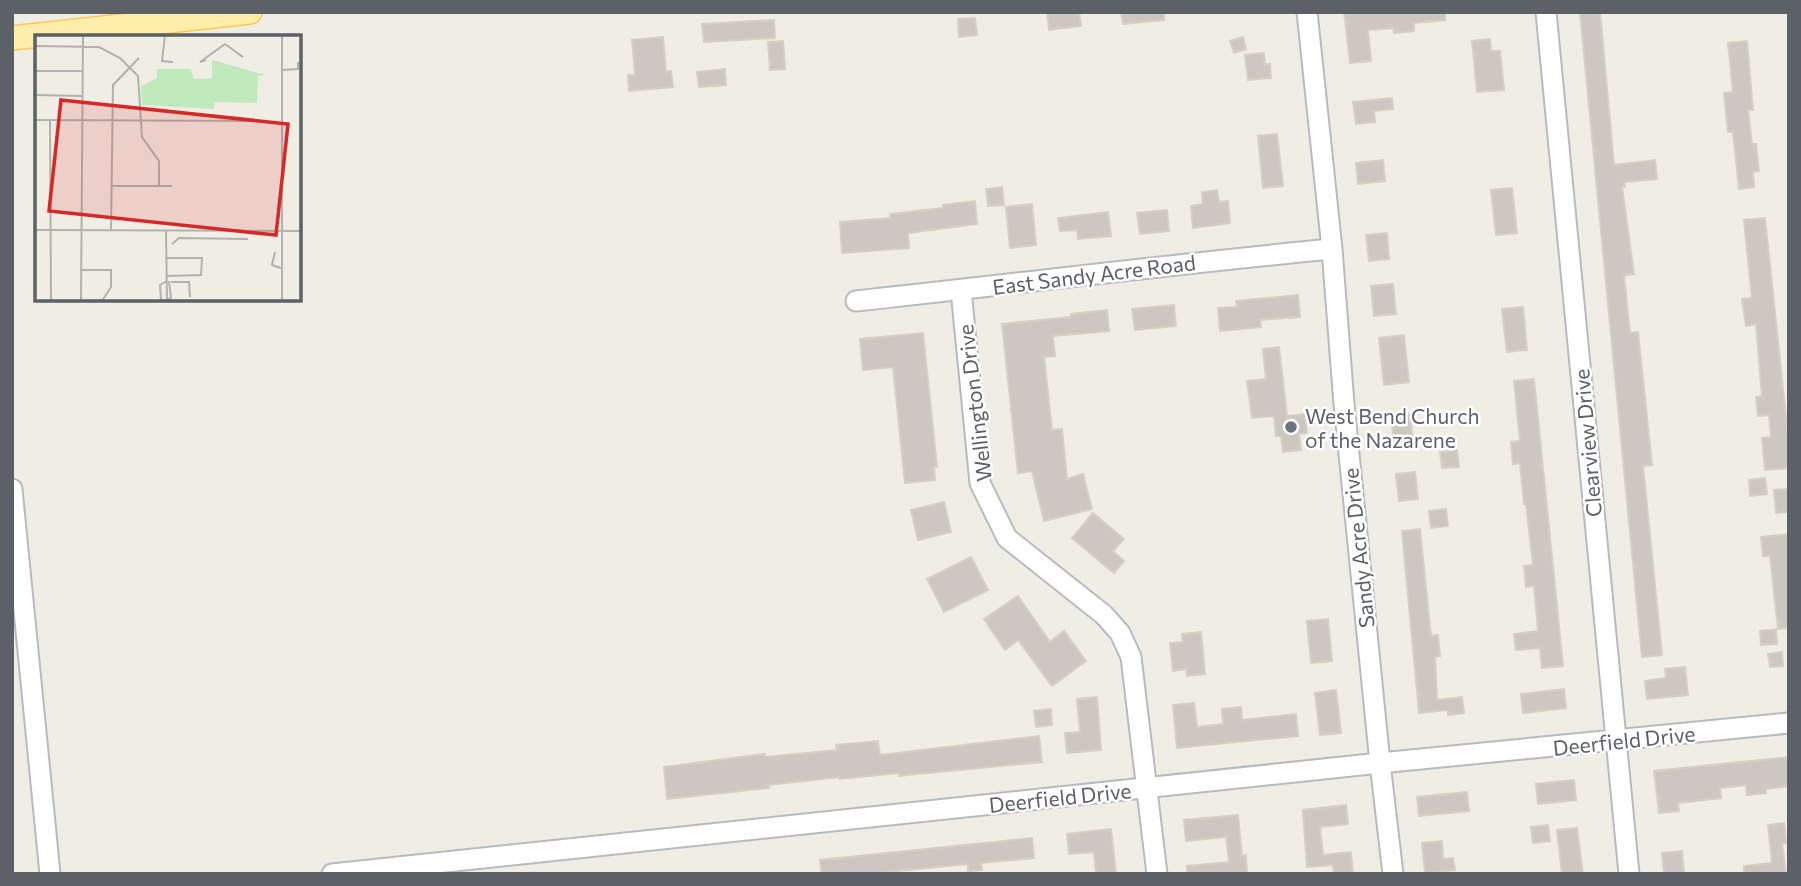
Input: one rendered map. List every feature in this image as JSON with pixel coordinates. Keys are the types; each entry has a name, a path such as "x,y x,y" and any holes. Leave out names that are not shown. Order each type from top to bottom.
{"main road":[{"path":"39,35 250,12"},
{"path":"12,38 35,35"}],"street":[{"name":"Sandy Acre Drive","path":"1307,12 1393,874"},
{"name":"Clearview Drive","path":"1546,12 1629,874"},
{"name":"East Sandy Acre Road","path":"856,301 1191,262 1332,250"},
{"name":"Wellington Drive","path":"961,290 980,482 1007,538 1104,615 1120,632 1131,657 1157,874"},
{"path":"12,489 50,874"},
{"name":"Deerfield Drive","path":"332,874 1380,763 1789,723"}],"building":[{"path":"1047,12 1079,12 1081,26 1049,30"},
{"path":"1121,12 1164,12 1164,20 1123,24"},
{"path":"1344,12 1445,12 1445,20 1414,23 1414,31 1394,33 1393,28 1368,30 1371,61 1350,63"},
{"path":"1580,12 1600,12 1614,165 1655,160 1657,179 1624,182 1625,187 1622,187 1634,274 1624,275 1630,333 1638,332 1652,465 1643,466 1662,655 1642,657"},
{"path":"975,18 977,35 959,37 958,19"},
{"path":"774,20 775,38 704,42 702,24"},
{"path":"663,37 666,72 671,71 673,87 629,91 628,75 635,75 632,40"},
{"path":"1243,37 1246,49 1234,53 1230,41"},
{"path":"1490,39 1491,51 1500,51 1504,90 1477,92 1472,41"},
{"path":"783,41 785,69 770,70 768,42"},
{"path":"1747,41 1753,110 1748,110 1759,171 1753,172 1754,187 1739,189 1733,132 1728,132 1724,93 1733,92 1728,43"},
{"path":"1264,53 1265,65 1270,64 1271,78 1248,80 1245,55"},
{"path":"725,69 726,85 699,87 697,72"},
{"path":"1392,98 1393,109 1374,111 1375,122 1356,124 1353,102"},
{"path":"1277,134 1283,186 1263,188 1258,136"},
{"path":"1383,160 1385,181 1358,184 1356,163"},
{"path":"1002,187 1004,205 988,206 986,189"},
{"path":"1512,188 1517,233 1496,235 1491,190"},
{"path":"1217,190 1219,202 1228,201 1230,223 1193,228 1191,206 1203,204 1202,192"},
{"path":"975,201 977,224 908,233 909,248 842,253 840,222 891,218 890,214"},
{"path":"1032,204 1036,245 1010,248 1006,207"},
{"path":"1167,210 1169,231 1140,234 1137,213"},
{"path":"1108,212 1111,236 1078,239 1077,230 1060,231 1058,218"},
{"path":"1765,218 1789,446 1789,468 1765,470 1762,438 1771,437 1769,415 1758,416 1756,397 1762,396 1756,324 1746,326 1742,299 1752,298 1744,220"},
{"path":"1387,233 1389,259 1369,261 1366,235"},
{"path":"1393,284 1396,314 1374,316 1371,286"},
{"path":"1298,295 1300,317 1260,320 1261,327 1220,331 1218,308 1237,307 1236,301"},
{"path":"1174,305 1176,326 1135,330 1132,309"},
{"path":"1523,307 1527,350 1507,352 1502,309"},
{"path":"1107,310 1109,331 1053,336 1055,356 1044,357 1052,430 1062,429 1067,479 1083,474 1092,509 1044,521 1032,471 1018,473 1002,324 1071,317 1071,314"},
{"path":"923,333 937,467 934,467 935,480 905,483 893,367 863,370 860,339"},
{"path":"1404,335 1409,382 1384,385 1379,338"},
{"path":"1279,347 1287,416 1305,414 1307,433 1299,434 1301,450 1283,452 1281,436 1276,436 1274,416 1252,418 1247,381 1266,379 1263,349"},
{"path":"1534,379 1563,666 1542,668 1540,648 1516,650 1514,634 1538,631 1534,586 1526,587 1524,566 1533,565 1526,504 1520,463 1513,464 1511,442 1520,441 1514,381"},
{"path":"1410,414 1413,441 1394,443 1391,416"},
{"path":"1457,450 1459,467 1442,468 1440,452"},
{"path":"1415,472 1418,499 1399,501 1396,474"},
{"path":"1765,478 1767,494 1750,496 1749,480"},
{"path":"1789,489 1789,512 1776,513 1774,490"},
{"path":"944,502 951,532 918,540 911,510"},
{"path":"1446,509 1448,526 1431,528 1429,511"},
{"path":"1093,513 1124,539 1113,551 1124,561 1114,573 1072,538"},
{"path":"1420,529 1431,636 1438,635 1440,656 1435,657 1437,700 1462,697 1464,713 1448,715 1448,710 1419,713 1402,531"},
{"path":"1789,534 1789,628 1778,629 1770,556 1763,556 1761,537"},
{"path":"971,557 988,590 944,612 927,579"},
{"path":"1018,596 1050,642 1064,631 1086,661 1052,686 1018,640 1005,650 984,619"},
{"path":"1328,619 1332,661 1311,663 1307,621"},
{"path":"1776,629 1777,644 1761,645 1760,631"},
{"path":"1201,632 1205,674 1187,676 1186,669 1173,671 1170,643 1183,642 1182,634"},
{"path":"1782,652 1783,666 1770,667 1768,654"},
{"path":"1685,667 1688,695 1647,699 1645,681 1666,678 1665,669"},
{"path":"1564,689 1566,708 1523,713 1521,694"},
{"path":"1336,690 1341,733 1320,735 1315,693"},
{"path":"1097,697 1101,750 1067,753 1065,733 1080,732 1077,699"},
{"path":"1194,703 1197,727 1223,724 1222,709 1241,707 1242,720 1296,714 1298,736 1177,748 1173,705"},
{"path":"1051,709 1052,725 1036,727 1034,711"},
{"path":"1039,736 1042,762 899,776 899,773 840,777 667,799 664,767 765,754 765,757 837,750 836,745 878,741 880,755"},
{"path":"1789,757 1789,786 1747,795 1746,785 1720,788 1721,798 1678,803 1679,811 1659,813 1654,771"},
{"path":"1574,780 1576,800 1538,804 1536,784"},
{"path":"1467,792 1469,811 1419,816 1417,797"},
{"path":"1346,805 1348,824 1320,827 1323,855 1351,852 1353,874 1334,874 1333,865 1307,867 1303,810"},
{"path":"1238,815 1242,856 1246,855 1247,873 1187,874 1187,866 1229,862 1226,837 1186,841 1184,820"},
{"path":"1784,823 1786,843 1782,843 1786,874 1744,874 1744,866 1772,863 1768,825"},
{"path":"1548,825 1550,841 1533,843 1531,827"},
{"path":"1577,828 1583,874 1562,874 1557,830"},
{"path":"1111,829 1116,874 1096,874 1094,852 1069,854 1067,834"},
{"path":"1032,838 1034,858 981,863 982,870 968,871 968,864 866,874 822,874 820,860"},
{"path":"1442,841 1443,859 1453,858 1455,870 1425,873 1422,843"},
{"path":"1682,851 1684,874 1664,874 1662,853"}],"place":[{"name":"West Bend Church of the Nazarene","path":"1291,427"}]}
